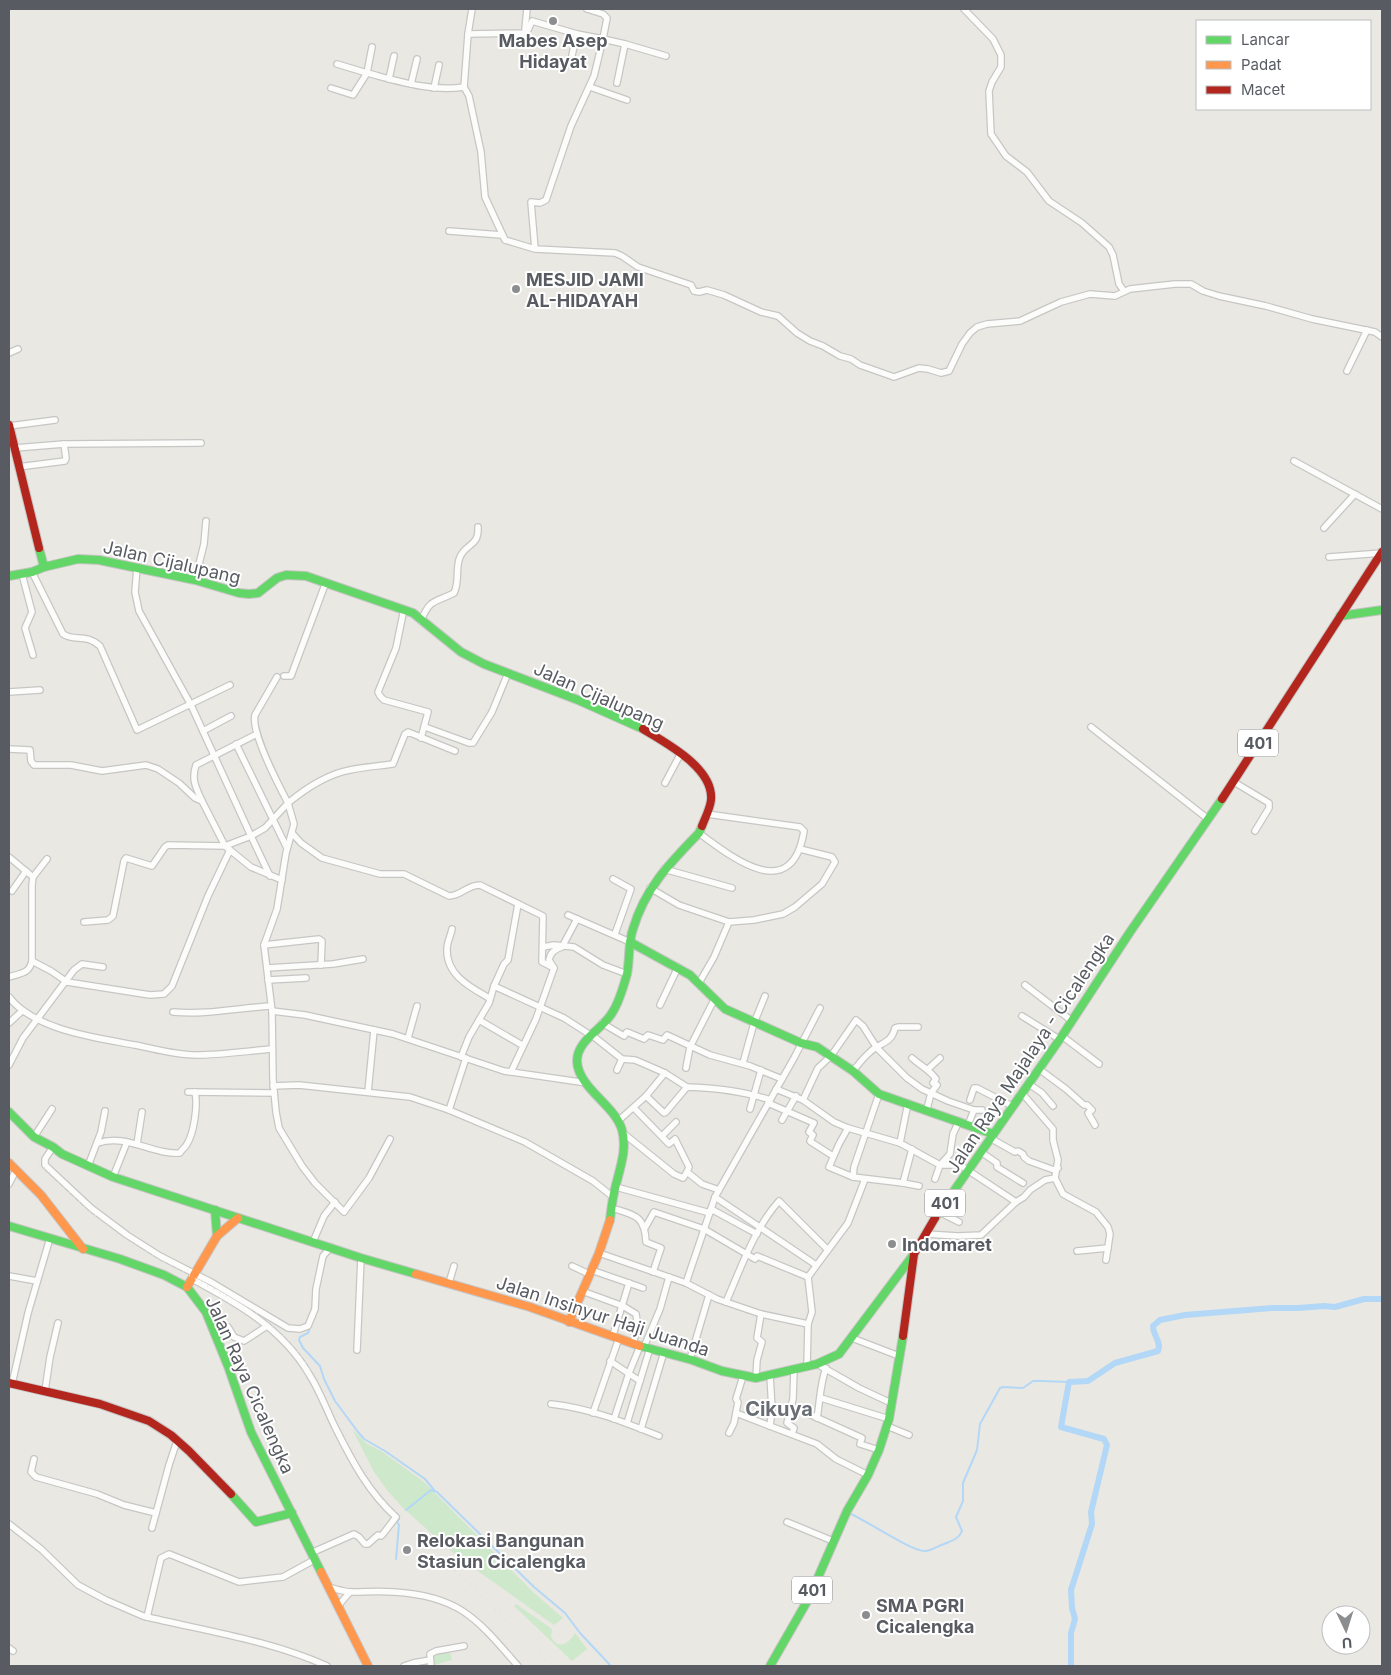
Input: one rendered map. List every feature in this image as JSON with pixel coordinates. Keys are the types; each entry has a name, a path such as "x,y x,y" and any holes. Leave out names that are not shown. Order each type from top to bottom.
{"main road":[{"path":"9,426 15,448 12,457 18,467 44,567"},
{"name":"Jalan Raya Majalaya - Cicalengka","path":"770,1666 809,1598 847,1511 868,1475 888,1422 908,1306 914,1254 939,1212 1061,1038 1140,918 1234,782 1382,552"},
{"name":"Jalan Cijalupang","path":"9,576 32,572 68,560 89,559 195,580 239,593 249,594 258,593 277,578 286,575 306,576 413,613 460,652 484,664 578,700 636,726 649,732 681,753 702,773 709,784 711,799 707,814 699,833 664,869 650,888 638,912 631,936 627,974 612,1014 581,1048 577,1059 580,1072 587,1082"},
{"path":"1340,616 1382,610"},
{"path":"630,942 690,975 714,1000 725,1008 754,1023 817,1048 831,1056 853,1071 879,1094 927,1109 991,1136"},
{"path":"569,1322 599,1253 608,1227 624,1133 618,1121 587,1082"},
{"name":"Jalan Insinyur Haji Juanda","path":"9,1112 34,1137 62,1154 113,1177 361,1258 530,1307 642,1346 743,1376 756,1378 794,1370 817,1364 839,1354 914,1254"},
{"path":"9,1163 42,1194 83,1248"},
{"path":"215,1210 217,1236"},
{"path":"187,1287 217,1236 238,1218"},
{"name":"Jalan Raya Cicalengka","path":"9,1226 120,1259 164,1275 187,1287 206,1312 251,1432 368,1666"},
{"path":"10,1384 46,1391 135,1415 160,1427 189,1451 256,1522 292,1513"}],"street":[{"path":"472,9 464,87 469,96 481,152 485,197 502,235 509,242 535,249 615,253 638,266 691,285 694,291 707,290 724,295 761,312 778,316 797,333 810,341 840,356 851,359 860,365 894,377 919,368 928,368 941,373 949,371 962,344 977,327 987,324 1020,321 1033,317 1061,302 1090,294 1115,296 1124,291 1145,287 1187,283 1219,296 1375,332 1382,337"},
{"path":"525,33 527,9"},
{"path":"535,249 531,202 540,203 546,200 571,126 590,87 603,39 607,18 603,14 588,9"},
{"path":"964,9 993,39 1001,55 1001,67 989,91 991,134 994,140 1006,156 1027,172 1049,201 1082,223 1110,247 1120,284 1124,291"},
{"path":"525,33 532,21 666,56"},
{"path":"468,34 525,33"},
{"path":"572,55 577,34"},
{"path":"617,83 624,44"},
{"path":"331,88 353,95 366,73 372,48"},
{"path":"389,79 394,56"},
{"path":"411,84 417,60"},
{"path":"337,64 411,84 451,89 464,87"},
{"path":"434,88 439,64"},
{"path":"590,87 627,100"},
{"path":"449,231 502,235"},
{"path":"1347,371 1367,330"},
{"path":"9,353 18,349"},
{"path":"9,426 55,420"},
{"path":"15,448 64,444 201,443"},
{"path":"18,467 65,461 64,444"},
{"path":"1294,461 1382,510"},
{"path":"1324,528 1355,494"},
{"path":"195,580 204,544 206,521"},
{"path":"422,621 426,608 431,603 454,593 457,585 460,558 462,553 475,543 478,536 478,527"},
{"path":"1329,557 1382,552"},
{"path":"138,568 135,592 139,611 191,705 270,876"},
{"path":"32,572 63,634 89,639 100,646 137,730 230,685"},
{"path":"22,574 32,612 25,628 33,655"},
{"path":"284,676 289,678 291,676 326,582"},
{"path":"404,609 396,648 378,692 384,700 427,711 428,714 421,738"},
{"path":"424,727 473,743 492,712 508,672"},
{"path":"277,677 254,720 294,821 287,848 277,908 264,945 272,1008 273,1086 279,1128 315,1183 344,1212 369,1178 390,1139"},
{"path":"9,692 40,690"},
{"path":"203,731 231,716"},
{"path":"1091,727 1208,819"},
{"path":"84,922 108,920 113,916 124,860 126,858 152,866 168,845 225,846 251,836 261,831 288,803 336,774 350,770 393,764 407,732 455,751"},
{"path":"258,734 198,763 194,769 194,784 225,846 251,867 282,880"},
{"path":"236,744 287,848"},
{"path":"9,749 30,750 32,764 34,765 71,765 102,771 146,765 153,767 179,783 195,798 202,801"},
{"path":"665,783 681,753"},
{"path":"1234,782 1269,803 1269,808 1255,831"},
{"path":"699,833 738,861 747,866 762,869 778,871 786,868 791,864 800,849 804,831 800,827 707,814"},
{"path":"292,833 312,852 322,858 380,874 404,874 449,896 455,895 472,885 480,884 543,916 542,963 554,968"},
{"path":"650,888 679,906 729,922 754,920 782,914 795,908 813,893 822,884 835,862 834,859 800,849"},
{"path":"32,961 67,982 156,996 164,994 172,986 208,896 230,850"},
{"path":"9,857 33,877"},
{"path":"9,977 28,971 32,961 31,893 33,877 47,859"},
{"path":"664,869 732,888"},
{"path":"12,891 26,871"},
{"path":"613,879 631,889 615,934"},
{"path":"449,1110 469,1037 489,1003 494,986 511,953 518,904"},
{"path":"568,915 630,942"},
{"path":"554,968 549,957 555,949 562,947 577,919"},
{"path":"699,983 714,957 729,922"},
{"path":"452,929 447,948 448,957 456,974 461,981 489,998"},
{"path":"264,945 319,938 322,941 321,965"},
{"path":"543,947 554,945 574,947 603,965 627,974"},
{"path":"267,968 321,965 363,959"},
{"path":"9,1065 23,1038 37,1018 79,965 103,967"},
{"path":"511,1072 540,1007 554,968"},
{"path":"660,1005 678,968"},
{"path":"268,980 306,978"},
{"path":"1026,985 1072,1021"},
{"path":"494,986 564,1018 622,1059 634,1060 665,1073 687,1087 755,1095 814,1123 809,1132 812,1135 810,1142 834,1156"},
{"path":"744,1064 754,1023 764,996"},
{"path":"9,998 22,1011 87,1036 164,1052 199,1055 272,1049"},
{"path":"686,1068 690,1046 714,1000"},
{"path":"408,1038 417,1006"},
{"path":"173,1012 202,1013 244,1008 272,1008 408,1038 495,1069 587,1082"},
{"path":"686,1283 715,1197 739,1157 820,1008"},
{"path":"9,1022 22,1011"},
{"path":"1022,1016 1061,1038 1099,1064"},
{"path":"479,1020 522,1045"},
{"path":"803,1100 818,1068 831,1056 856,1020 863,1026 877,1048 906,1078 931,1094 974,1110 982,1110"},
{"path":"602,1023 624,1036 628,1032 644,1039 648,1035 663,1040 667,1036 710,1055 744,1064 782,1079"},
{"path":"853,1071 871,1051 886,1042 893,1035 895,1028 898,1026 918,1027"},
{"path":"368,1092 374,1030"},
{"path":"912,1058 922,1067 928,1069 936,1080 933,1083 937,1085 931,1094 927,1109"},
{"path":"928,1069 934,1064 932,1062 940,1058"},
{"path":"617,1070 622,1059"},
{"path":"1039,1069 1084,1105 1087,1105 1092,1110 1088,1113 1095,1125"},
{"path":"750,1109 761,1070"},
{"path":"618,1121 646,1096 665,1073"},
{"path":"1029,1084 1042,1093 1053,1106"},
{"path":"273,1086 299,1085 368,1092 410,1098 449,1110 524,1142 593,1181 614,1197"},
{"path":"646,1096 664,1112 687,1087"},
{"path":"776,1088 796,1096 834,1122 848,1128 900,1143 940,1165 960,1165 1016,1202"},
{"path":"970,1100 974,1088 977,1088 1012,1106"},
{"path":"98,1143 110,1140 127,1142 152,1150 180,1154 191,1136 196,1106 191,1092 274,1094"},
{"path":"1022,1093 1053,1129 1058,1168 1055,1178 1063,1194 1096,1212 1109,1230 1106,1260"},
{"path":"853,1177 854,1167 879,1094"},
{"path":"782,1120 796,1096"},
{"path":"900,1143 908,1103"},
{"path":"624,1133 674,1174 682,1178 687,1172 689,1167 675,1139 669,1144 634,1108"},
{"path":"34,1137 52,1109"},
{"path":"968,1125 974,1110"},
{"path":"88,1166 98,1143 105,1111"},
{"path":"137,1144 142,1112"},
{"path":"935,1179 940,1165 950,1154 952,1134 959,1121"},
{"path":"662,1136 676,1122"},
{"path":"848,1128 829,1167 853,1177 903,1182 919,1186"},
{"path":"991,1136 1015,1152 1018,1151 1023,1154 1029,1161 1054,1170 1058,1168"},
{"path":"113,1177 127,1142"},
{"path":"53,1147 44,1159 44,1163 54,1176 91,1208 127,1235 228,1298 282,1338 304,1367 360,1473 379,1501 396,1517 381,1536 378,1535 368,1544 365,1544 354,1534 312,1556 283,1577 239,1582 169,1554 161,1558 146,1617"},
{"path":"903,1182 912,1149"},
{"path":"981,1152 997,1163 996,1167 1023,1183"},
{"path":"9,1184 16,1170"},
{"path":"687,1172 702,1184 719,1190"},
{"path":"926,1234 981,1235 1030,1190 1045,1180 1055,1178"},
{"path":"807,1367 808,1324 812,1312 808,1277 848,1223 865,1179"},
{"path":"616,1187 710,1211 757,1234"},
{"path":"715,1197 816,1265"},
{"path":"726,1302 746,1254 761,1227 779,1201 828,1250"},
{"path":"313,1242 324,1216 335,1202"},
{"path":"612,1208 636,1216 645,1228 646,1242 660,1246 662,1250 653,1272"},
{"path":"645,1228 654,1212 704,1230 755,1259 757,1256 808,1277"},
{"path":"939,1212 959,1222"},
{"path":"10,1384 50,1238"},
{"path":"193,1276 211,1282 288,1328 300,1329 308,1326 323,1256 331,1247"},
{"path":"1077,1251 1108,1248"},
{"path":"599,1253 686,1283 709,1295 761,1314 808,1324"},
{"path":"357,1350 361,1258"},
{"path":"449,1283 454,1266"},
{"path":"572,1266 643,1288"},
{"path":"9,1276 37,1281"},
{"path":"614,1419 629,1374 660,1309 669,1277"},
{"path":"593,1413 610,1361 629,1283"},
{"path":"582,1291 623,1306 634,1312 637,1316 642,1346 640,1381 627,1423"},
{"path":"690,1360 709,1295"},
{"path":"756,1378 757,1360 762,1342 757,1338 761,1314"},
{"path":"46,1391 50,1357 58,1323"},
{"path":"214,1333 228,1327 234,1337 244,1341 268,1326"},
{"path":"852,1338 899,1356"},
{"path":"641,1429 664,1352"},
{"path":"610,1361 640,1381"},
{"path":"817,1364 858,1388 892,1403"},
{"path":"817,1418 826,1368"},
{"path":"792,1434 794,1428 787,1424 793,1398 794,1370"},
{"path":"770,1375 772,1410 770,1426"},
{"path":"729,1433 734,1423 738,1402 736,1400 743,1376"},
{"path":"821,1398 888,1422 909,1434"},
{"path":"551,1404 569,1406 614,1419 660,1436"},
{"path":"736,1413 817,1444 836,1459 868,1475"},
{"path":"809,1414 851,1432 862,1438 860,1444 878,1450"},
{"path":"152,1528 168,1464 177,1441"},
{"path":"34,1459 31,1472 36,1477 97,1494 124,1505 156,1513"},
{"path":"787,1522 833,1541"},
{"path":"9,1524 40,1549 78,1585 106,1600 146,1617 264,1644 327,1666"},
{"path":"328,1587 350,1592 372,1590 396,1592 446,1601 464,1610 488,1630 518,1666"},
{"path":"338,1606 350,1592"},
{"path":"404,1666 413,1663 431,1663 430,1654 436,1651 464,1646"},
{"path":"305,1666 308,1658"}],"green space":[{"path":"352,1429 367,1444 381,1451 424,1482 533,1592 563,1618 554,1625 458,1557 403,1508 374,1472"},
{"path":"516,1604 552,1629 551,1636 556,1643 560,1645 566,1643 575,1633 587,1649 572,1661 514,1606"},
{"path":"449,1650 452,1660 434,1665 431,1656"}],"waterway":[{"path":"1071,1666 1071,1633 1075,1619 1071,1590 1092,1524 1091,1512 1107,1445 1104,1439 1061,1427 1069,1382 1088,1381 1115,1363 1158,1351 1159,1345 1153,1326 1160,1320 1185,1315 1273,1308 1335,1307 1364,1299 1382,1299"},
{"path":"310,1327 308,1333 300,1337 299,1340 303,1348 320,1366 335,1401 358,1432 364,1439 425,1479 434,1490"},
{"path":"851,1514 918,1550 930,1550 959,1536 962,1531 956,1517 963,1501 963,1483 977,1450 980,1424 1000,1388 1023,1388 1033,1381 1069,1382"},
{"path":"406,1510 431,1490 437,1492 534,1587 565,1613 580,1633 611,1666"},
{"path":"396,1559 399,1525 397,1522 399,1519"}],"railway":[{"path":"9,1133 76,1199 114,1232 135,1246 249,1308 281,1333 298,1351 321,1383 358,1460 387,1502 551,1666"}],"traffic: fast":[{"path":"39,548 44,567 78,559 99,560 195,580 239,593 258,593 277,578 286,575 306,576 413,613 461,652 484,664 578,700 643,729"},
{"path":"9,576 32,572 44,567"},
{"path":"1340,616 1382,610"},
{"path":"935,1218 1062,1036 1130,932 1222,799"},
{"path":"610,1220 613,1196 622,1162 624,1138 618,1121 612,1112 583,1080 577,1061 578,1054 586,1041 608,1019 623,989 627,974 631,934 644,901 660,877 699,833 702,826"},
{"path":"630,942 690,975 725,1009 801,1043 817,1047 853,1071 879,1094 993,1134"},
{"path":"9,1112 34,1137 62,1154 113,1177 361,1258 416,1274"},
{"path":"215,1210 217,1236"},
{"path":"9,1226 120,1259 164,1275 187,1287 206,1312 228,1366 251,1432 321,1572"},
{"path":"640,1346 692,1360 722,1371 756,1378 817,1364 839,1354 914,1254"},
{"path":"770,1666 809,1598 847,1511 868,1475 879,1450 889,1419 903,1336"},
{"path":"231,1494 256,1522 292,1513"}],"traffic: slow":[{"path":"9,1163 41,1195 83,1249"},
{"path":"187,1287 217,1236 238,1218"},
{"path":"569,1322 599,1253 610,1220"},
{"path":"416,1274 530,1307 640,1346"},
{"path":"321,1572 368,1666"}],"traffic: jam":[{"path":"9,425 39,548"},
{"path":"1222,799 1382,552"},
{"path":"643,729 687,758 705,777 710,788 711,800 702,826"},
{"path":"903,1336 914,1254 935,1218"},
{"path":"9,1383 100,1404 149,1421 171,1435 189,1451 231,1494"}],"place":[{"name":"Mabes Asep Hidayat","path":"553,21"},
{"name":"MESJID JAMI AL-HIDAYAH","path":"516,289"},
{"name":"Indomaret","path":"892,1244"},
{"name":"Relokasi Bangunan Stasiun Cicalengka","path":"407,1550"},
{"name":"SMA PGRI Cicalengka","path":"866,1615"}],"district":[{"name":"Cikuya","path":"779,1409"}]}
